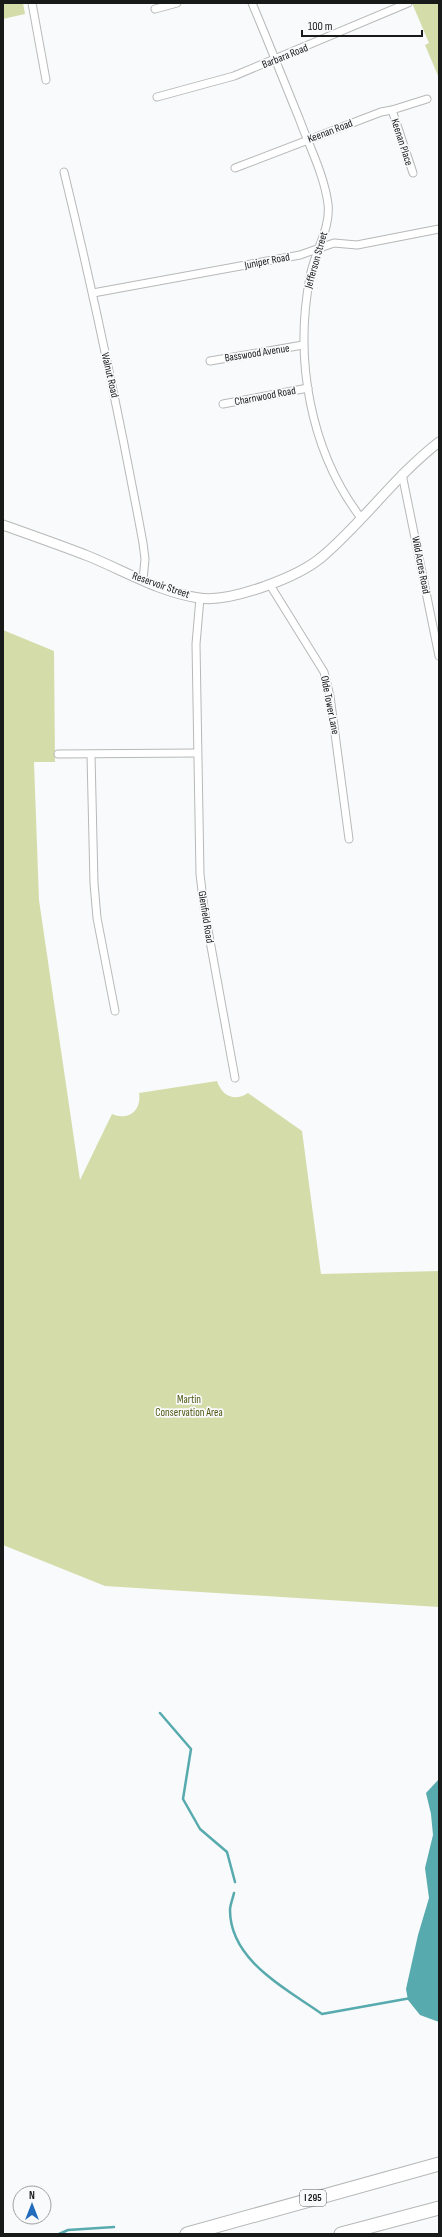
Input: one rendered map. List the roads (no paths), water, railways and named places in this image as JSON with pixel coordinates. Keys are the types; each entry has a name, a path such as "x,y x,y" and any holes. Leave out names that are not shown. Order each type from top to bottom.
{"highway":[{"name":"I 295","path":"187,2234 439,2164"},
{"path":"341,2234 439,2208"}],"street":[{"path":"32,3 46,80"},
{"path":"155,10 177,3"},
{"name":"Jefferson Street","path":"252,3 325,186 328,206 327,223 318,248 308,286 303,345 308,388 320,437 347,500 361,518"},
{"name":"Barbara Road","path":"158,97 234,76 276,60 408,3"},
{"name":"Keenan Road","path":"235,168 307,139 381,112 427,99"},
{"name":"Keenan Place","path":"392,110 412,173"},
{"name":"Walnut Road","path":"64,172 93,293 143,544 145,559 143,580"},
{"name":"Juniper Road","path":"93,293 300,254 339,242 357,245 439,229"},
{"name":"Basswood Avenue","path":"210,360 303,345"},
{"name":"Charnwood Road","path":"223,404 308,388"},
{"name":"Reservoir Street","path":"3,525 89,556 171,591 200,598 233,595 270,585 321,558 347,535 402,474 439,442"},
{"name":"Wild Acres Road","path":"402,474 439,656"},
{"name":"Olde Tower Lane","path":"270,585 324,672 331,703 349,839"},
{"name":"Glenfield Road","path":"200,598 196,644 200,874 204,908 235,1078"},
{"path":"58,754 197,753"},
{"path":"91,754 94,883 97,918 115,1011"}],"water":[{"path":"439,1779 439,2022 420,2015 408,2000 406,1989 418,1935 429,1898 425,1868 433,1835 431,1814 426,1793"}],"waterway":[{"path":"160,1713 191,1749 183,1799 200,1829 227,1852 235,1882"},
{"path":"234,1893 230,1910 233,1928 239,1944 250,1959 263,1972 322,2014 411,1998"},
{"path":"59,2234 68,2230 114,2227"}],"park label":[{"name":"Martin Conservation Area","path":"189,1405"}]}
